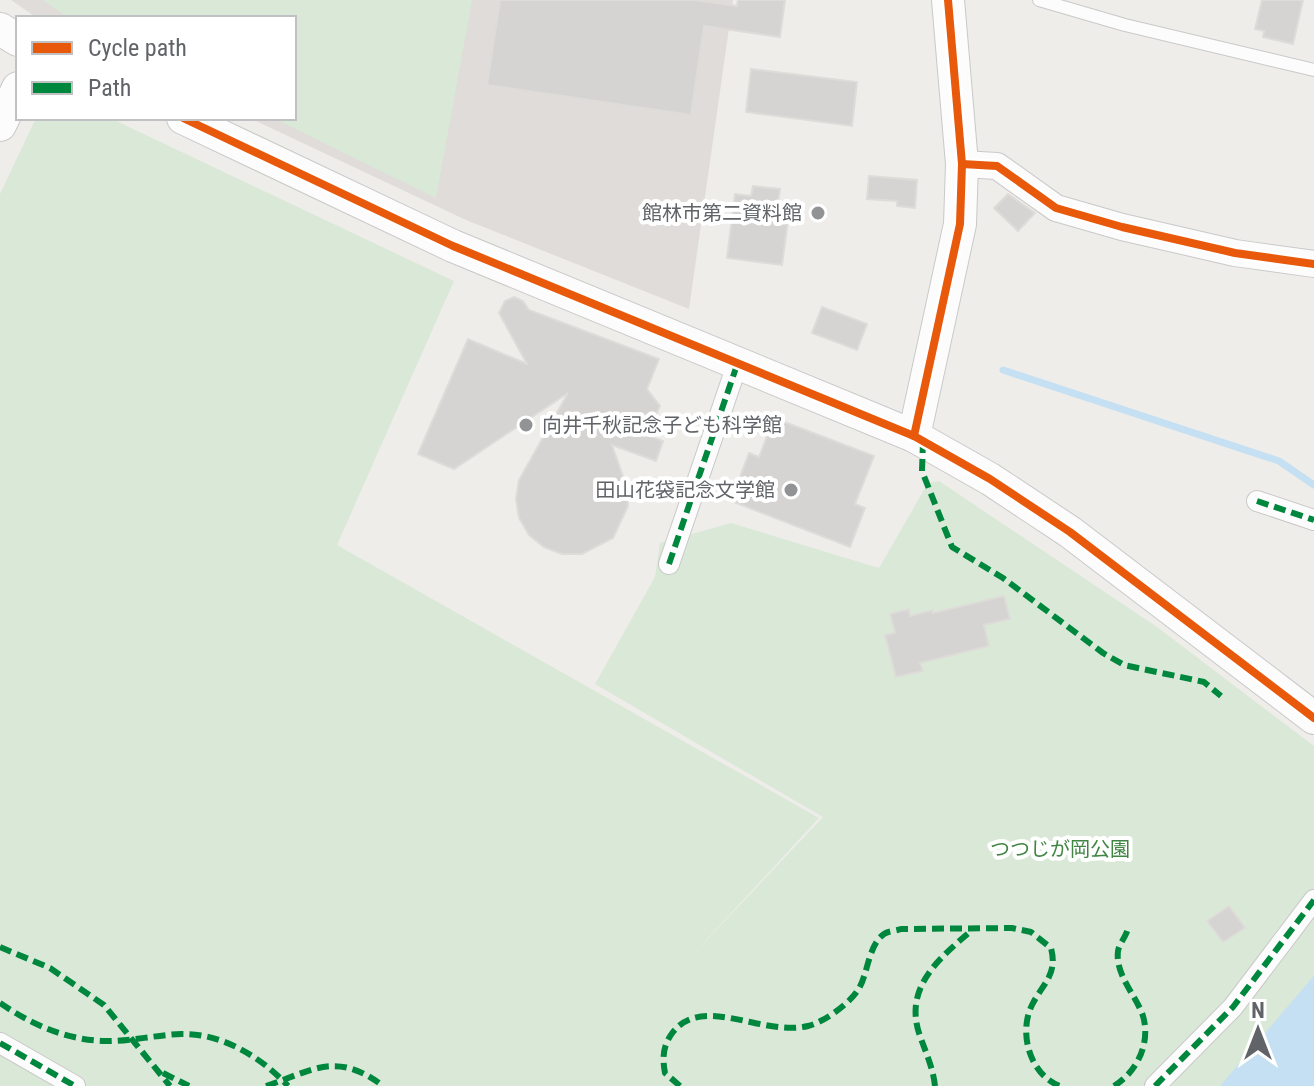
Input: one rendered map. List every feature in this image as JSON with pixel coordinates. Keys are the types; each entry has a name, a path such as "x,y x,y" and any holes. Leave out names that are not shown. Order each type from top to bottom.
{"street":[{"path":"914,436 960,224 962,164 948,0"},
{"path":"0,125 16,92"},
{"path":"187,120 453,246 914,436 990,479 1070,532 1314,718"},
{"path":"962,164 997,166 1056,208 1122,227 1235,253 1314,264"},
{"path":"669,564 738,362"},
{"path":"1257,501 1314,520"},
{"path":"1155,1086 1233,1007 1314,900"},
{"path":"0,1043 75,1086"}],"lane":[{"path":"1039,0 1125,25 1314,70"}],"shaded area":[{"path":"11,0 733,0 689,309 466,220 254,120 296,120 296,16 34,16"}],"green space":[{"path":"43,0 472,0 436,198 277,120 296,120 296,16 65,16"},
{"name":"つつじが岡公園","path":"35,120 114,120 454,281 337,545 819,818 684,964 823,817 595,684 655,577 660,543 731,523 879,568 928,483 939,481 1157,627 1314,746 1314,1086 0,1086 0,194"}],"water":[{"path":"1314,975 1314,1086 1220,1086 1312,978"}],"building":[{"path":"500,0 695,0 737,6 738,0 785,0 780,37 704,26 691,115 487,85"},
{"path":"1262,0 1303,0 1293,44 1263,37 1264,31 1255,29"},
{"path":"751,69 857,82 852,126 746,112"},
{"path":"869,176 917,180 915,208 897,206 897,201 867,199"},
{"path":"753,186 780,189 778,204 790,206 782,265 727,258 735,194 751,196"},
{"path":"1008,194 1035,213 1018,231 994,208"},
{"name":"向井千秋記念子ども科学館","path":"514,297 523,301 529,310 659,359 647,389 660,406 647,435 663,441 656,461 612,445 627,488 628,506 613,538 582,554 562,554 544,547 529,535 519,518 516,499 519,480 568,393 454,469 418,454 468,339 527,364 499,313 505,301"},
{"path":"822,307 867,324 857,350 812,333"},
{"name":"田山花袋記念文学館","path":"774,418 874,456 855,504 865,508 850,547 731,501 749,453 759,457"},
{"path":"1004,596 1010,619 984,625 989,646 920,663 923,671 896,677 885,635 895,633 890,614 909,609 910,616 933,610 933,613"},
{"path":"1229,906 1245,928 1223,942 1207,921"}],"waterway":[{"path":"1003,370 1279,461 1314,485"}],"marked path":[{"path":"669,564 738,362"},
{"path":"923,441 922,471 952,547 1003,578 1103,653 1124,665 1204,682 1221,696"},
{"path":"1257,501 1314,520"},
{"path":"1155,1086 1233,1007 1314,900"},
{"path":"680,1086 665,1073 664,1056 665,1046 673,1032 686,1021 717,1016 772,1026 808,1026 828,1017 854,995 875,945 886,933 901,929 1012,928 1031,932 1051,948 1051,972 1032,1005 1026,1028 1034,1063 1050,1081 1060,1086"},
{"path":"1114,1086 1135,1065 1145,1036 1143,1016 1118,960 1119,948 1128,928"},
{"path":"935,1086 919,1033 917,1001 928,974 972,930"},
{"path":"0,947 50,968 104,1005 170,1086"},
{"path":"0,1003 48,1029 88,1040 181,1034 226,1042 266,1066 288,1086"},
{"path":"0,1043 75,1086"},
{"path":"266,1086 311,1070 337,1066 366,1075 383,1086"},
{"path":"163,1073 189,1086"}],"cycle path":[{"path":"914,436 960,224 962,164 948,0"},
{"path":"187,120 453,246 914,436 990,479 1070,532 1314,718"},
{"path":"962,164 997,166 1056,208 1122,227 1235,253 1314,264"}],"place":[{"name":"館林市第二資料館","path":"818,213"},
{"name":"向井千秋記念子ども科学館","path":"526,425"},
{"name":"田山花袋記念文学館","path":"791,490"}]}
